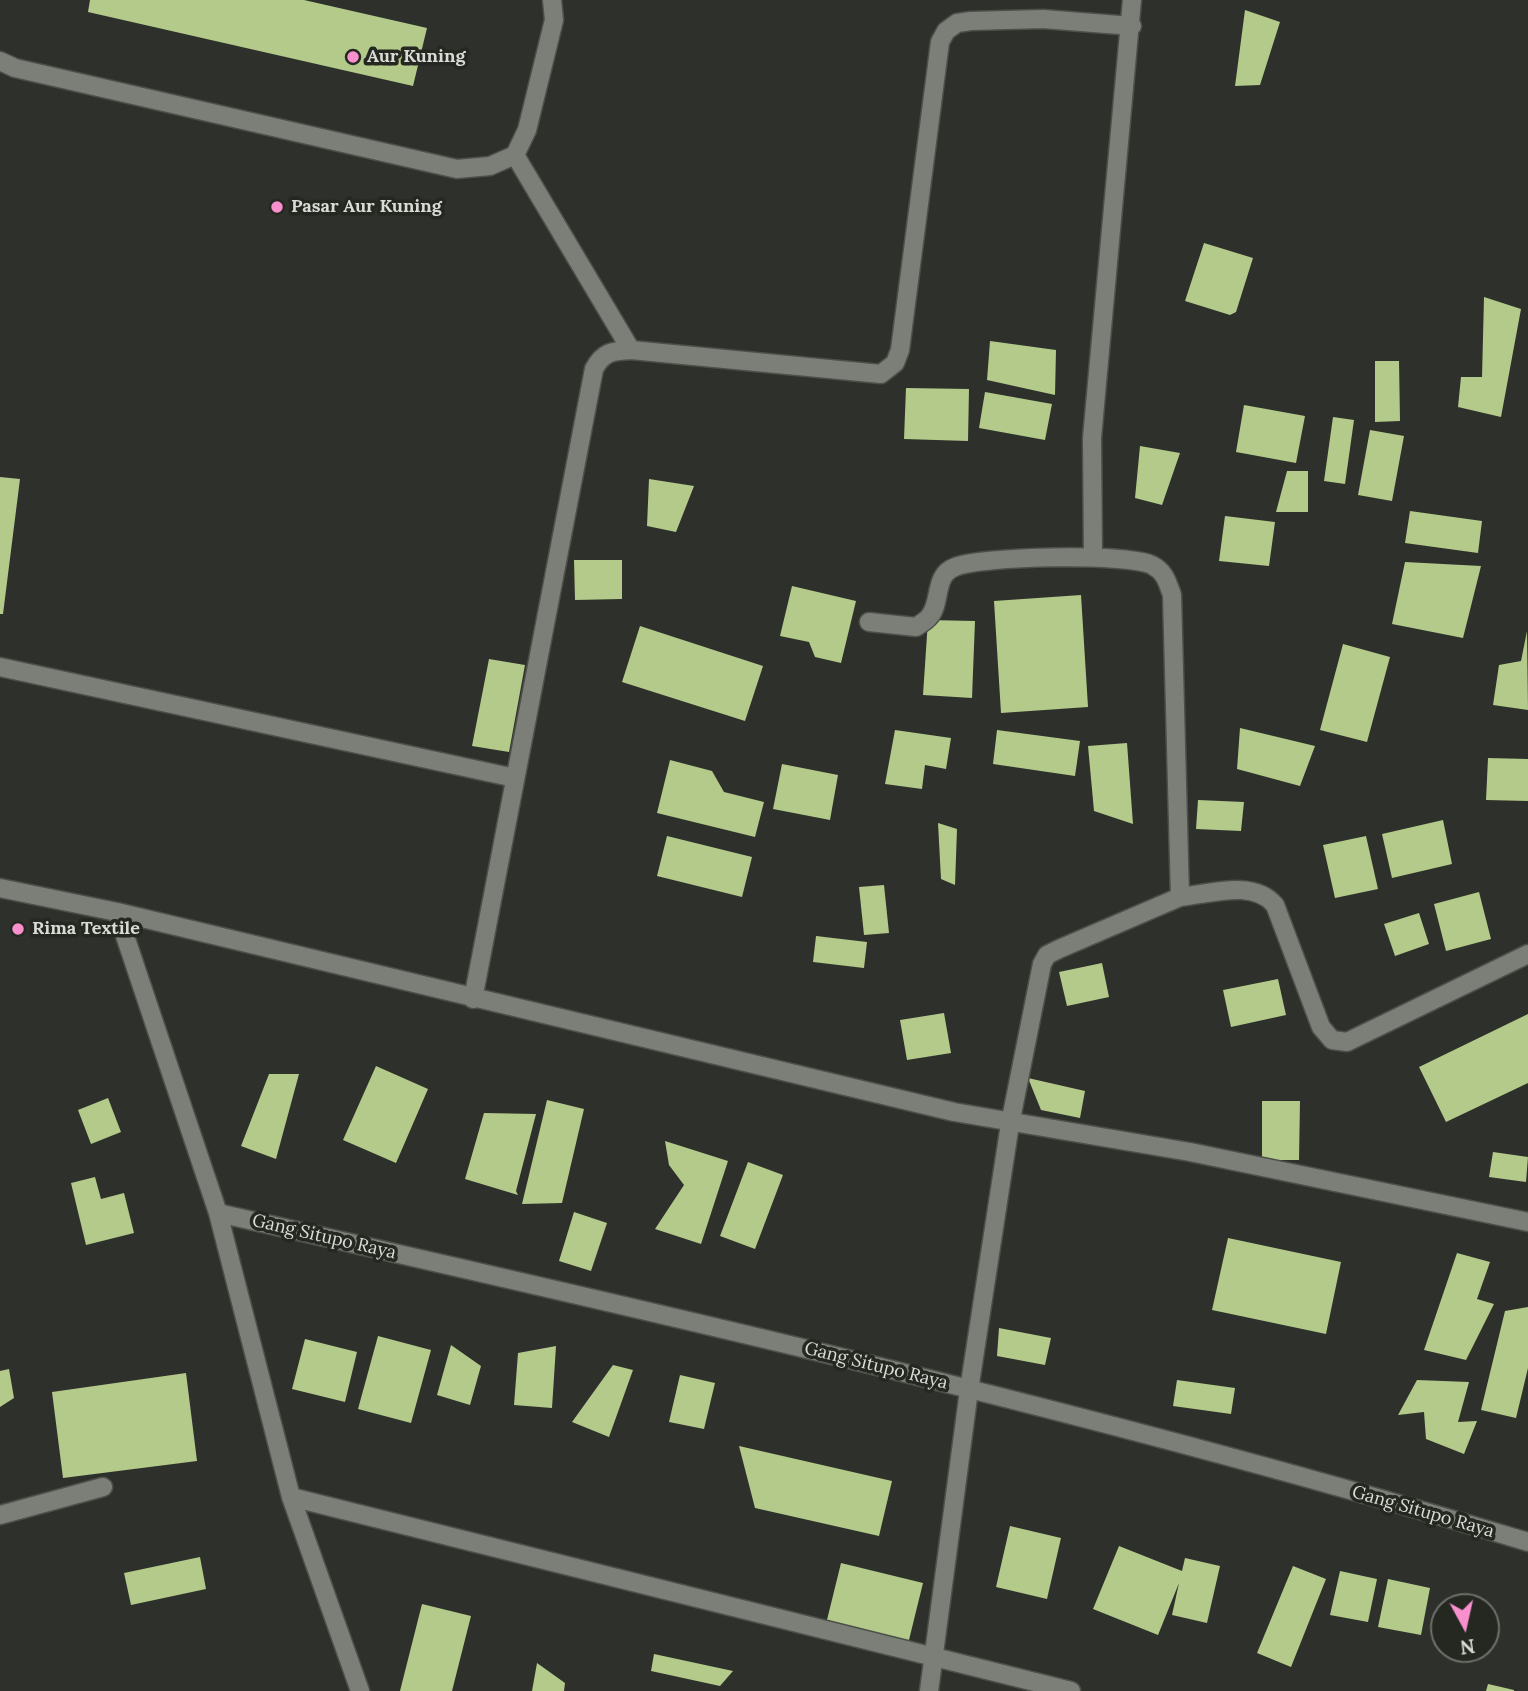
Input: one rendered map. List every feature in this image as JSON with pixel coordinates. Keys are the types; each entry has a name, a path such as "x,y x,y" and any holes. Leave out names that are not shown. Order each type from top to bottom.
{"street":[{"path":"0,61 15,68 457,169 490,166 515,155 527,130 554,20 552,0"},
{"path":"1093,557 1092,438 1132,26 1132,0"},
{"path":"473,999 594,369 600,357 613,351 631,350 881,374 895,363 900,350 940,42 946,31 957,23 1043,19 1132,26"},
{"path":"515,155 631,350"},
{"path":"869,622 916,627 930,616 942,577 954,567 982,562 1093,557 1150,564 1165,574 1172,594 1180,897"},
{"path":"0,667 515,778"},
{"path":"0,888 117,912 473,999 1010,1124 1190,1152 1528,1222"},
{"path":"929,1691 969,1390 1010,1124 1038,974 1047,955 1180,897 1252,889 1265,893 1275,905 1321,1027 1332,1040 1348,1042 1528,954"},
{"path":"117,912 218,1213 291,1497 360,1691"},
{"name":"Gang Situpo Raya","path":"218,1213 712,1325 969,1390 1528,1542"},
{"path":"0,1514 103,1487"},
{"path":"291,1497 1071,1691"}],"building":[{"name":"Aur Kuning","path":"90,0 304,0 427,28 413,86 88,12"},
{"path":"1245,10 1280,22 1260,85 1235,86"},
{"path":"1204,243 1253,258 1236,312 1230,315 1185,301"},
{"path":"1484,297 1521,309 1501,417 1458,407 1461,377 1482,377"},
{"path":"990,341 1056,350 1055,395 987,380"},
{"path":"1375,361 1399,361 1400,421 1375,422"},
{"path":"906,388 969,389 968,441 904,439"},
{"path":"985,392 1052,404 1045,440 979,428"},
{"path":"1244,405 1305,416 1296,463 1236,452"},
{"path":"1333,417 1354,420 1345,484 1324,481"},
{"path":"1370,430 1404,436 1392,501 1358,495"},
{"path":"1140,446 1180,453 1162,505 1135,498"},
{"path":"1287,471 1308,471 1308,512 1276,512"},
{"path":"0,477 20,479 3,614 0,614"},
{"path":"649,479 694,486 676,532 647,526"},
{"path":"1410,511 1482,521 1478,553 1405,543"},
{"path":"1225,516 1275,522 1269,566 1219,561"},
{"path":"574,560 622,560 622,599 575,600"},
{"path":"1405,562 1481,566 1463,638 1392,624"},
{"path":"792,586 856,601 841,663 815,657 809,642 780,636"},
{"path":"1081,595 1088,707 1001,713 994,601"},
{"path":"928,620 975,621 972,698 923,695"},
{"path":"640,626 763,666 745,721 622,682"},
{"path":"1527,631 1528,710 1493,705 1499,665 1521,661"},
{"path":"1343,644 1390,657 1367,742 1320,730"},
{"path":"489,659 525,665 509,752 472,746"},
{"path":"1240,728 1315,746 1300,786 1237,769"},
{"path":"895,730 951,738 946,769 925,765 922,789 885,784"},
{"path":"997,730 1080,741 1075,776 993,764"},
{"path":"1127,743 1133,824 1094,811 1088,746"},
{"path":"1488,758 1528,759 1528,801 1486,800"},
{"path":"670,760 712,771 724,792 764,802 755,837 657,813"},
{"path":"782,764 838,775 830,820 773,809"},
{"path":"1198,800 1244,802 1241,831 1196,829"},
{"path":"1443,820 1452,864 1392,878 1382,834"},
{"path":"938,823 957,829 955,885 941,879"},
{"path":"667,836 752,857 742,897 657,876"},
{"path":"1366,836 1378,889 1335,898 1323,845"},
{"path":"884,885 889,933 864,935 859,887"},
{"path":"1479,892 1491,939 1446,951 1434,904"},
{"path":"1419,913 1429,944 1395,956 1384,924"},
{"path":"816,936 867,942 864,968 813,962"},
{"path":"1102,963 1109,997 1067,1006 1059,972"},
{"path":"1278,979 1286,1015 1231,1027 1223,990"},
{"path":"944,1013 951,1053 907,1060 900,1020"},
{"path":"1528,1014 1528,1083 1446,1122 1419,1067"},
{"path":"376,1066 428,1089 396,1163 343,1140"},
{"path":"269,1074 299,1074 276,1159 241,1146"},
{"path":"1028,1078 1085,1091 1080,1118 1041,1110"},
{"path":"108,1098 121,1132 91,1144 78,1110"},
{"path":"547,1100 584,1109 562,1203 522,1204"},
{"path":"1262,1101 1300,1101 1299,1160 1262,1160"},
{"path":"484,1113 536,1114 516,1191 518,1195 465,1179"},
{"path":"665,1141 728,1161 701,1244 655,1229 684,1185 669,1165"},
{"path":"1493,1152 1528,1157 1526,1182 1489,1177"},
{"path":"748,1162 783,1175 755,1249 720,1236"},
{"path":"95,1177 101,1199 124,1193 134,1233 86,1245 71,1183"},
{"path":"574,1212 607,1223 591,1271 559,1261"},
{"path":"1228,1238 1341,1262 1326,1334 1212,1310"},
{"path":"1457,1253 1490,1262 1477,1299 1494,1304 1466,1360 1424,1350"},
{"path":"1528,1307 1528,1368 1516,1418 1481,1410 1505,1311"},
{"path":"999,1328 1051,1338 1045,1365 997,1356"},
{"path":"378,1336 431,1350 411,1423 358,1409"},
{"path":"305,1339 357,1352 345,1402 292,1389"},
{"path":"451,1345 481,1366 470,1405 437,1395"},
{"path":"556,1346 552,1408 514,1405 518,1353"},
{"path":"613,1365 633,1370 609,1437 572,1422"},
{"path":"9,1369 14,1398 0,1407 0,1371"},
{"path":"186,1373 197,1461 63,1478 52,1392"},
{"path":"680,1375 715,1383 704,1429 669,1422"},
{"path":"1177,1380 1235,1388 1231,1414 1173,1406"},
{"path":"1417,1380 1469,1382 1458,1422 1477,1421 1464,1454 1426,1439 1424,1412 1398,1415"},
{"path":"739,1446 892,1481 879,1536 755,1508"},
{"path":"1010,1526 1061,1538 1047,1599 996,1587"},
{"path":"1119,1546 1182,1571 1185,1558 1220,1566 1207,1623 1172,1615 1179,1583 1158,1635 1093,1609"},
{"path":"200,1557 206,1589 131,1605 124,1573"},
{"path":"841,1563 923,1583 908,1644 826,1624"},
{"path":"1293,1566 1326,1579 1291,1667 1257,1653"},
{"path":"1340,1571 1377,1579 1368,1622 1330,1615"},
{"path":"1388,1579 1430,1588 1421,1635 1378,1627"},
{"path":"422,1604 471,1616 452,1691 400,1691"},
{"path":"654,1654 733,1671 720,1686 651,1671"},
{"path":"537,1663 565,1683 564,1691 532,1691"},
{"path":"1488,1684 1514,1690 1514,1691 1486,1691"}],"place":[{"name":"Aur Kuning","path":"353,57"},
{"name":"Pasar Aur Kuning","path":"277,207"},
{"name":"Rima Textile","path":"18,929"}]}
